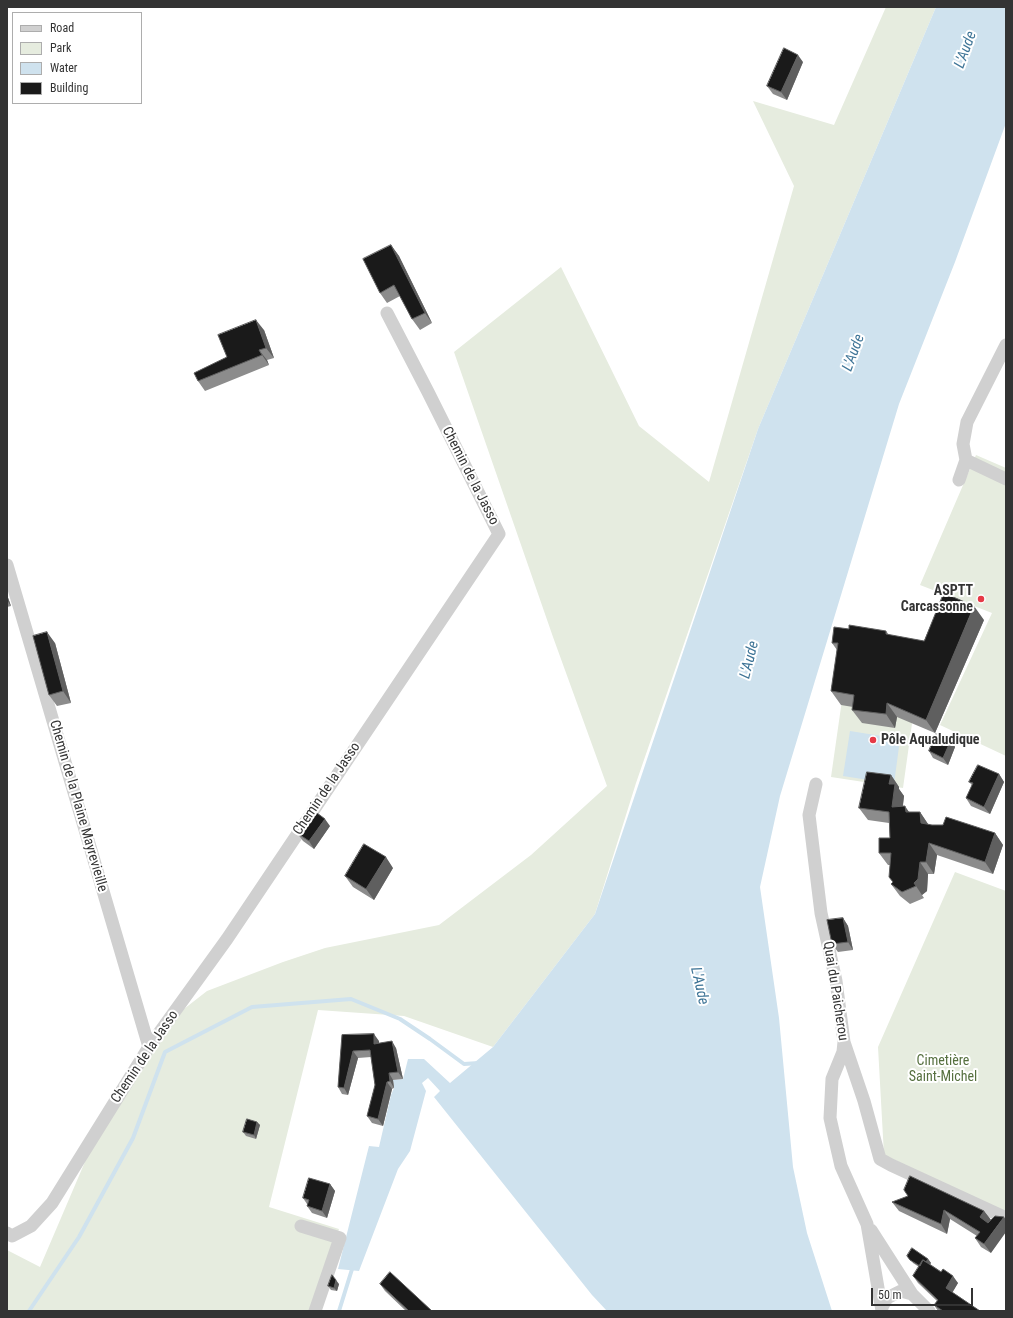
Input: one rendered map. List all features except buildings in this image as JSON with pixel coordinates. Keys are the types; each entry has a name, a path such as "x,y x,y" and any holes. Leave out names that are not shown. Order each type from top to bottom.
{"street":[{"name":"Chemin de la Jasso","path":"7,1233 12,1236 31,1226 52,1203 149,1047 227,939 499,534 387,313"},
{"path":"959,480 966,460 963,444 967,422 1006,344"},
{"path":"966,460 1006,479"},
{"name":"Chemin de la Plaine Mayrevieille","path":"7,565 149,1047"},
{"name":"Quai du Paicherou","path":"816,784 809,815 821,913 836,981 844,1042 843,1052 832,1079 830,1118 841,1166 867,1224 882,1309"},
{"path":"844,1042 864,1101 880,1159 1006,1218"},
{"path":"867,1224 912,1294 929,1311"},
{"path":"301,1226 340,1238 315,1311"},
{"path":"882,1309 887,1298 900,1291 912,1294"}],"green space":[{"path":"886,7 936,7 758,429 636,783 595,914 493,1047 404,1016 318,1010 269,1207 339,1229 311,1311 7,1311 7,1250 40,1267 105,1115 157,1030 207,991 283,962 325,948 439,925 531,855 607,786 553,637 454,352 561,267 639,426 709,482 794,186 753,101 834,125"},
{"name":"ASPTT Carcassonne","path":"976,455 1006,468 1006,756 940,725 992,613 920,585"},
{"name":"Pôle Aqualudique","path":"922,652 903,788 831,777 848,658"},
{"name":"Cimetière Saint-Michel","path":"955,872 1006,891 1006,1212 884,1155 878,1047"}],"water":[{"name":"L'Aude","path":"936,7 1006,7 1006,123 955,262 899,404 780,796 760,887 779,1018 793,1167 807,1233 832,1311 607,1311 592,1295 434,1097 440,1091 428,1078 422,1083 426,1091 410,1151 398,1169 359,1271 338,1269 369,1146 379,1147 394,1088 393,1080 403,1079 408,1059 424,1059 450,1083 493,1047 595,914 758,429"},
{"path":"850,731 900,739 894,784 843,776"}],"waterway":[{"path":"29,1311 79,1237 133,1138 165,1052 252,1007 351,999 400,1019 464,1064 479,1063"},
{"path":"339,1311 353,1266"}],"place":[{"name":"ASPTT Carcassonne","path":"981,599"},
{"name":"Pôle Aqualudique","path":"873,740"}]}
